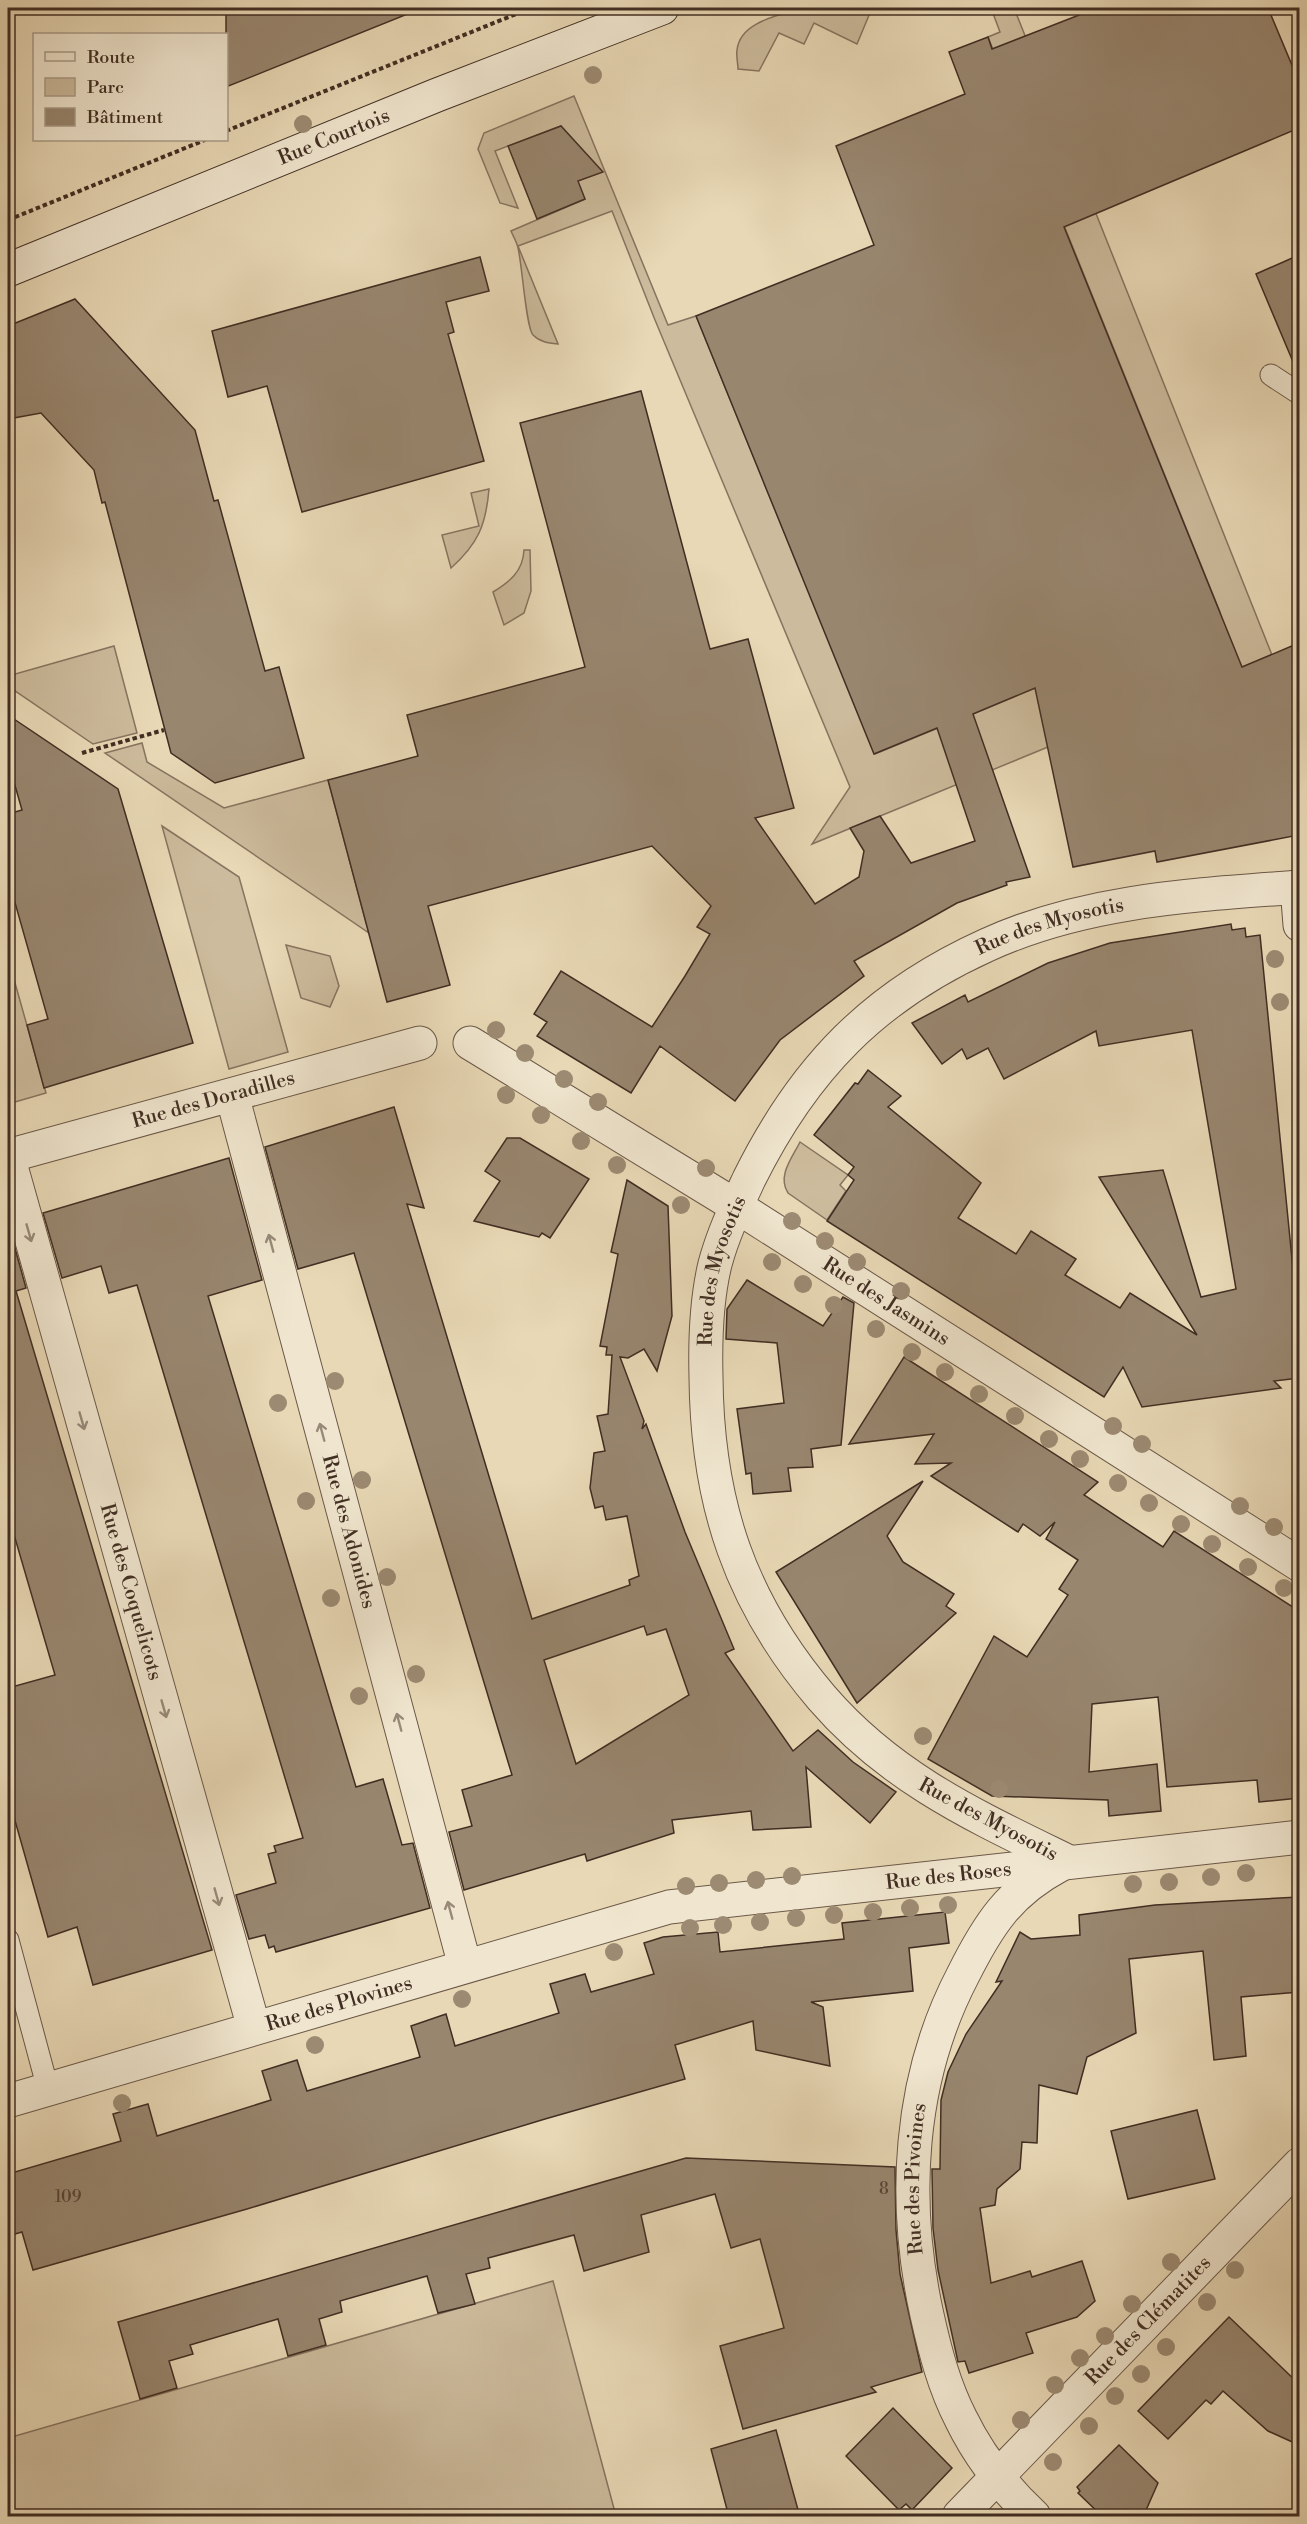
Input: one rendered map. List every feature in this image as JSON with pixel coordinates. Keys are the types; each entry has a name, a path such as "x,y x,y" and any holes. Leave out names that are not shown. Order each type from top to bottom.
{"street":[{"name":"Rue Courtois","path":"8,270 437,95 662,8"},
{"path":"1298,887 1299,925"},
{"name":"Rue des Myosotis","path":"1067,1862 942,1798 910,1778 850,1728 804,1677 783,1647 747,1585 736,1559 716,1492 707,1435 705,1355 710,1289 721,1244 736,1206 779,1125 811,1077 836,1048 890,1001 952,963 989,944 1023,931 1105,909 1183,895 1298,887"},
{"name":"Rue des Jasmins","path":"470,1042 736,1206 1299,1564"},
{"name":"Rue des Doradilles","path":"8,1156 420,1043"},
{"name":"Rue des Adonides","path":"232,1095 465,1966"},
{"name":"Rue des Coquelicots","path":"8,1156 254,2028"},
{"name":"Rue des Roses","path":"669,1907 1299,1838"},
{"name":"Rue des Pivoines","path":"1034,2517 997,2477 960,2418 938,2359 921,2289 915,2250 911,2181 925,2077 946,2009 974,1953 994,1921 1014,1896 1034,1879 1067,1862"},
{"name":"Rue des Plovines","path":"8,2101 669,1907"},
{"name":"Rue des Clématites","path":"959,2517 1299,2164"}],"lane":[{"path":"1271,375 1299,394"},
{"path":"8,1940 48,2089"}],"path":[{"path":"228,130 531,8"},
{"path":"8,220 203,141"},
{"path":"82,753 164,730"}],"green space":[{"path":"803,8 872,8 857,44 814,23 804,44 779,33 759,71 738,69 737,50 745,32 763,21"},
{"path":"991,8 1014,8 1272,655 812,844 850,787 655,320 612,211 518,246 558,344 538,339 531,330 518,248 511,231 585,199 577,181 602,172 561,126 495,151 518,208 500,203 478,149 484,133 574,96 668,325 696,316 875,754 1220,612 988,37 1000,32"},
{"path":"489,489 486,513 479,533 468,551 451,568 442,535 479,526 471,493"},
{"path":"524,550 530,550 531,591 524,613 504,625 493,592 510,580 518,570"},
{"path":"114,646 137,733 93,744 8,686 8,676"},
{"path":"142,743 147,762 224,808 328,780 369,933 105,753"},
{"path":"162,826 239,877 288,1052 229,1069"},
{"path":"286,945 330,956 339,986 330,1007 301,998"},
{"path":"8,958 46,1093 8,1104"},
{"path":"800,1142 848,1175 840,1185 846,1191 827,1220 788,1193 785,1187 787,1167"},
{"path":"553,2281 616,2516 8,2516 8,2438"}],"building":[{"path":"226,8 420,8 228,86 228,33 226,33"},
{"path":"1097,8 1268,8 1299,82 1299,128 1064,227 1242,667 1299,643 1299,835 1157,862 1155,851 1073,867 1035,688 973,714 1030,877 1006,882 1007,885 957,903 854,961 864,976 780,1040 735,1101 660,1046 631,1093 537,1036 547,1022 534,1014 561,971 652,1027 685,976 710,934 697,927 711,906 652,846 428,906 450,985 387,1002 328,780 418,756 407,715 585,667 520,423 641,391 710,649 748,639 794,808 755,818 815,904 859,877 864,851 850,828 880,816 911,863 975,841 937,728 874,754 696,316 874,245 836,146 965,94 949,52 988,37 992,49"},
{"path":"561,126 603,172 578,181 585,199 537,219 508,146"},
{"path":"1299,255 1299,376 1256,274"},
{"path":"480,257 489,291 446,302 454,332 448,334 484,461 302,512 267,386 228,397 212,331"},
{"path":"75,299 195,430 214,501 218,500 265,671 279,667 304,758 215,783 171,753 105,502 102,503 94,470 41,413 8,419 8,326"},
{"path":"8,715 118,789 193,1043 44,1088 27,1025 48,1019 8,878 8,814 22,810 8,761"},
{"path":"1231,924 1232,930 1245,928 1246,937 1260,935 1299,1330 1299,1378 1274,1381 1281,1388 1142,1407 1123,1367 1104,1397 827,1221 854,1180 848,1175 854,1167 814,1135 868,1070 901,1096 888,1107 981,1183 958,1218 1016,1254 1031,1231 1076,1259 1065,1275 1120,1308 1130,1293 1197,1335 1099,1177 1163,1170 1201,1297 1236,1289 1192,1030 1099,1046 1096,1031 1004,1079 988,1048 967,1059 962,1049 942,1064 912,1023 965,995 968,1002 1048,963 1110,943"},
{"path":"394,1107 424,1208 407,1204 532,1619 630,1585 629,1580 639,1576 627,1516 606,1520 603,1506 595,1508 590,1488 594,1453 605,1451 597,1416 608,1414 612,1355 606,1355 607,1347 600,1346 618,1254 611,1252 627,1180 668,1206 672,1316 657,1371 644,1349 628,1358 620,1357 644,1421 642,1429 646,1424 685,1532 734,1649 725,1653 793,1751 818,1730 853,1762 896,1792 870,1823 806,1767 811,1827 753,1830 751,1811 672,1820 674,1833 587,1861 585,1854 464,1890 449,1832 472,1826 462,1790 512,1775 354,1253 298,1269 265,1147","holes":["644,1626 647,1635 666,1629 689,1695 576,1764 544,1660"]},
{"path":"507,1138 520,1138 589,1179 550,1238 542,1233 539,1237 474,1221 500,1181 485,1171"},
{"path":"229,1158 262,1280 208,1296 356,1787 383,1779 402,1845 413,1843 430,1908 276,1952 274,1946 269,1948 265,1935 249,1939 236,1895 276,1883 268,1854 276,1852 274,1846 303,1838 137,1285 109,1293 101,1266 62,1278 43,1213"},
{"path":"8,1223 26,1288 16,1291 212,1950 93,1985 77,1927 48,1937 8,1796 8,1688 55,1675 8,1514"},
{"path":"747,1280 823,1326 843,1297 854,1303 841,1445 811,1449 813,1467 788,1468 791,1491 753,1494 751,1473 746,1474 737,1409 784,1403 777,1343 726,1339 727,1309"},
{"path":"904,1357 1098,1482 1084,1495 1163,1547 1174,1531 1299,1611 1299,1798 1259,1802 1257,1780 1167,1787 1158,1697 1092,1704 1089,1772 1157,1764 1161,1811 1109,1816 1108,1800 992,1796 928,1759 994,1636 1027,1657 1068,1595 1059,1589 1078,1560 1046,1539 1055,1522 1040,1536 1023,1524 1018,1532 931,1476 951,1463 915,1464 934,1434 849,1444"},
{"path":"923,1481 887,1536 903,1562 954,1594 946,1606 956,1613 857,1703 776,1572"},
{"path":"1299,1897 1299,1992 1241,1997 1246,2056 1214,2060 1203,1951 1129,1959 1136,2033 1087,2057 1077,2094 1039,2085 1037,2143 1022,2142 1020,2169 997,2189 995,2205 980,2208 991,2283 1030,2271 1032,2277 1082,2261 1095,2301 1077,2317 1026,2333 1033,2353 969,2373 965,2361 958,2362 938,2270 933,2228 932,2169 940,2169 941,2100 948,2072 966,2034 1002,1981 996,1982 1020,1932 1031,1939 1080,1935 1079,1915 1155,1905"},
{"path":"945,1912 949,1943 909,1948 913,1991 811,2002 823,2007 830,2066 756,2050 753,2021 675,2045 685,2079 247,2209 33,2270 22,2232 8,2236 8,2174 121,2141 113,2114 148,2104 157,2136 271,2100 262,2071 297,2060 307,2091 420,2057 411,2026 446,2014 455,2046 559,2013 550,1984 585,1974 591,1992 654,1974 644,1943 663,1937 718,1932 720,1952 844,1939 842,1923"},
{"path":"1197,2110 1215,2179 1128,2199 1111,2131"},
{"path":"686,2158 895,2167 896,2230 900,2274 922,2372 871,2387 876,2392 743,2429 720,2346 784,2328 760,2239 731,2248 715,2194 641,2215 649,2252 584,2271 574,2235 488,2258 490,2268 466,2274 475,2304 438,2313 427,2276 340,2301 342,2312 319,2319 326,2345 288,2356 278,2319 190,2345 193,2354 169,2361 177,2388 140,2399 118,2322"},
{"path":"1229,2317 1299,2384 1299,2445 1268,2431 1223,2391 1211,2404 1206,2400 1168,2439 1138,2411"},
{"path":"893,2408 952,2468 912,2510 906,2504 899,2510 846,2456"},
{"path":"776,2430 800,2517 729,2517 711,2449"},
{"path":"1119,2445 1158,2483 1143,2517 1103,2517 1078,2493 1080,2491 1077,2487"}]}
